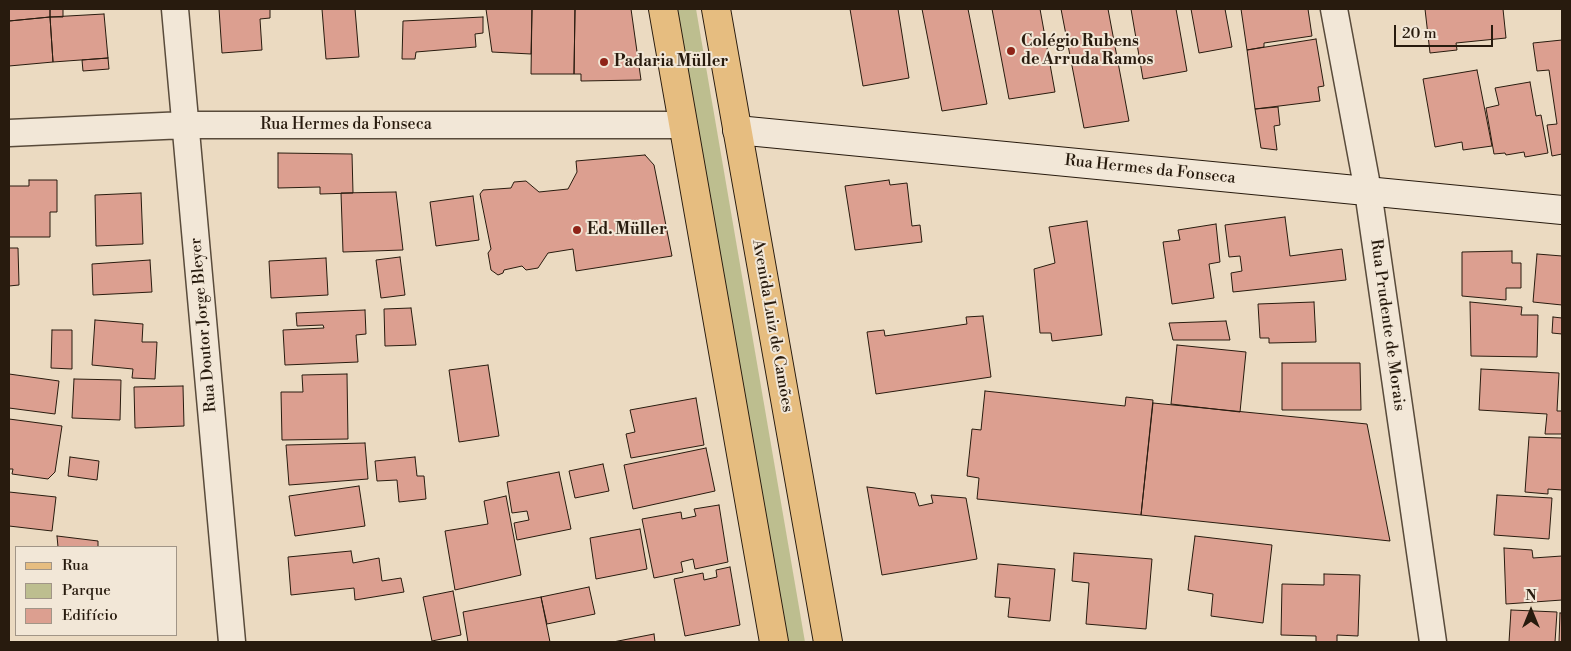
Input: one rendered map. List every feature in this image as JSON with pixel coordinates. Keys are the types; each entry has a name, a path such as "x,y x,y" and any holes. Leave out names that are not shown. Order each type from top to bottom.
{"main road":[{"path":"663,9 774,642"},
{"name":"Avenida Luiz de Camões","path":"716,9 828,642"}],"street":[{"name":"Rua Doutor Jorge Bleyer","path":"175,9 232,642"},
{"name":"Rua Prudente de Morais","path":"1334,9 1368,191 1432,642"},
{"name":"Rua Hermes da Fonseca","path":"9,133 185,125 683,125"},
{"name":"Rua Hermes da Fonseca","path":"737,130 1562,210"}],"green space":[{"path":"677,9 696,9 805,642 786,642"}],"building":[{"path":"9,9 50,9 50,17 9,21"},
{"path":"50,9 63,9 63,17 50,17"},
{"path":"219,9 270,9 270,18 260,19 262,50 222,53"},
{"path":"322,9 355,9 359,57 326,59"},
{"path":"486,9 532,9 531,54 492,52"},
{"path":"532,9 575,9 574,74 531,74"},
{"path":"575,9 631,9 641,80 581,81 581,74 574,74"},
{"path":"850,9 898,9 909,78 863,86"},
{"path":"922,9 968,9 987,104 942,111"},
{"path":"992,9 1040,9 1055,92 1009,99"},
{"path":"1061,9 1108,9 1129,121 1084,128"},
{"path":"1131,9 1176,9 1187,71 1143,79"},
{"path":"1191,9 1225,9 1232,47 1199,53"},
{"path":"1241,9 1308,9 1312,36 1264,43 1264,47 1247,50"},
{"path":"1425,9 1503,9 1506,38 1456,43 1457,50 1430,53"},
{"path":"104,14 108,58 53,62 50,17"},
{"path":"50,17 53,62 9,66 9,21"},
{"path":"483,17 483,33 475,34 476,47 416,52 415,59 402,59 403,21"},
{"path":"1316,39 1324,86 1318,87 1320,101 1255,109 1247,50"},
{"path":"1562,40 1562,154 1552,156 1547,125 1557,124 1549,70 1537,71 1533,43"},
{"path":"108,58 109,69 83,71 82,60"},
{"path":"1477,70 1492,146 1463,150 1462,142 1435,147 1423,79"},
{"path":"1530,82 1536,116 1541,115 1548,153 1525,157 1524,152 1506,155 1505,153 1494,154 1486,108 1499,105 1495,88"},
{"path":"1278,107 1280,125 1274,126 1277,150 1261,148 1255,109"},
{"path":"278,153 352,154 353,193 320,194 320,187 278,188"},
{"name":"Ed. Müller","path":"645,155 654,165 672,256 576,271 573,249 548,253 538,268 526,270 522,266 504,270 503,273 498,275 491,270 488,253 491,249 480,194 483,190 511,188 514,182 526,181 539,192 568,189 577,172 576,161"},
{"path":"29,180 57,180 57,212 50,212 50,237 9,237 9,186 29,186"},
{"path":"889,180 890,185 907,183 912,226 920,225 922,242 855,250 845,186"},
{"path":"396,192 403,250 343,252 341,193"},
{"path":"141,193 143,244 96,246 95,195"},
{"path":"473,196 479,240 436,246 430,202"},
{"path":"1285,217 1290,256 1342,249 1346,280 1233,292 1231,273 1242,271 1240,256 1229,257 1225,225"},
{"path":"1087,221 1102,335 1052,341 1051,333 1040,333 1034,269 1055,263 1049,227"},
{"path":"1216,224 1220,262 1209,264 1214,298 1172,304 1163,242 1180,240 1178,230"},
{"path":"9,248 18,248 19,285 9,286"},
{"path":"1512,251 1512,263 1521,263 1521,288 1506,288 1506,300 1462,296 1462,252"},
{"path":"1537,254 1562,256 1562,305 1533,302"},
{"path":"400,257 405,295 381,298 376,260"},
{"path":"326,258 328,295 271,298 269,261"},
{"path":"150,260 152,292 93,295 92,264"},
{"path":"1314,302 1316,342 1269,343 1269,338 1260,338 1258,304"},
{"path":"1470,302 1522,307 1521,315 1538,315 1537,357 1471,356"},
{"path":"411,308 416,345 385,346 384,309"},
{"path":"365,310 366,334 356,335 358,362 285,365 283,330 324,328 323,325 297,326 296,313"},
{"path":"983,316 991,377 876,394 867,332 884,330 885,336 967,324 966,317"},
{"path":"1553,317 1562,318 1562,334 1552,333"},
{"path":"95,320 143,324 142,342 157,342 155,379 132,378 133,369 92,365"},
{"path":"1226,321 1230,340 1173,340 1169,323"},
{"path":"52,330 72,330 72,369 51,368"},
{"path":"1177,345 1246,352 1240,412 1171,404"},
{"path":"1282,363 1360,363 1361,410 1282,410"},
{"path":"488,365 499,436 459,442 449,370"},
{"path":"1481,369 1559,373 1557,411 1562,411 1562,434 1545,434 1547,414 1479,410"},
{"path":"9,374 59,381 55,414 9,408"},
{"path":"347,374 348,439 282,440 281,392 303,392 302,375"},
{"path":"74,379 121,380 120,420 72,418"},
{"path":"183,386 184,426 135,428 134,387"},
{"path":"985,391 1125,406 1126,397 1153,400 1141,515 977,499 979,478 967,476 972,429 981,430"},
{"path":"696,398 704,445 631,458 626,434 635,432 630,410"},
{"path":"1153,403 1367,424 1390,541 1141,515"},
{"path":"9,419 62,426 55,472 48,479 12,474 13,469 9,469"},
{"path":"1529,437 1562,438 1562,490 1548,489 1548,494 1525,492"},
{"path":"365,443 368,479 289,485 286,445"},
{"path":"706,448 715,491 633,509 624,465"},
{"path":"70,457 99,461 97,480 68,476"},
{"path":"415,457 417,476 424,476 426,499 399,502 397,480 377,481 375,461"},
{"path":"603,464 609,491 575,498 569,471"},
{"path":"559,472 571,529 517,540 514,523 529,520 527,511 512,513 507,482"},
{"path":"359,486 365,526 295,536 289,496"},
{"path":"867,487 915,493 919,506 933,503 931,495 966,498 977,559 882,575"},
{"path":"9,492 56,497 52,531 9,526"},
{"path":"1497,495 1552,498 1549,539 1494,535"},
{"path":"506,496 521,575 455,590 445,531 488,524 484,501"},
{"path":"719,505 728,562 695,569 693,559 681,562 683,572 654,578 642,519 681,512 682,519 696,516 694,509"},
{"path":"640,529 647,569 596,579 590,538"},
{"path":"57,536 98,541 98,546 58,546"},
{"path":"1195,536 1272,545 1263,623 1211,616 1213,594 1188,590"},
{"path":"1504,548 1532,550 1533,558 1562,556 1562,600 1506,604"},
{"path":"351,551 353,563 379,558 382,581 401,578 404,592 355,600 354,588 291,595 288,557"},
{"path":"1074,553 1152,559 1146,629 1086,624 1089,583 1072,581"},
{"path":"998,564 1055,569 1050,621 1008,617 1010,598 995,597"},
{"path":"730,567 740,625 685,636 674,579 703,573 704,580 717,577 716,570"},
{"path":"1324,574 1360,575 1358,636 1337,635 1337,642 1316,642 1316,636 1281,635 1282,584 1324,585"},
{"path":"589,587 595,614 547,624 541,597"},
{"path":"453,591 461,635 432,641 423,597"},
{"path":"541,597 550,642 468,642 463,612"},
{"path":"1511,610 1557,612 1555,642 1509,642"},
{"path":"1560,613 1562,613 1562,642 1559,642"},
{"path":"654,634 655,642 613,642"}],"place":[{"name":"Colégio Rubens de Arruda Ramos","path":"1011,51"},
{"name":"Padaria Müller","path":"604,62"},
{"name":"Ed. Müller","path":"577,230"}]}
